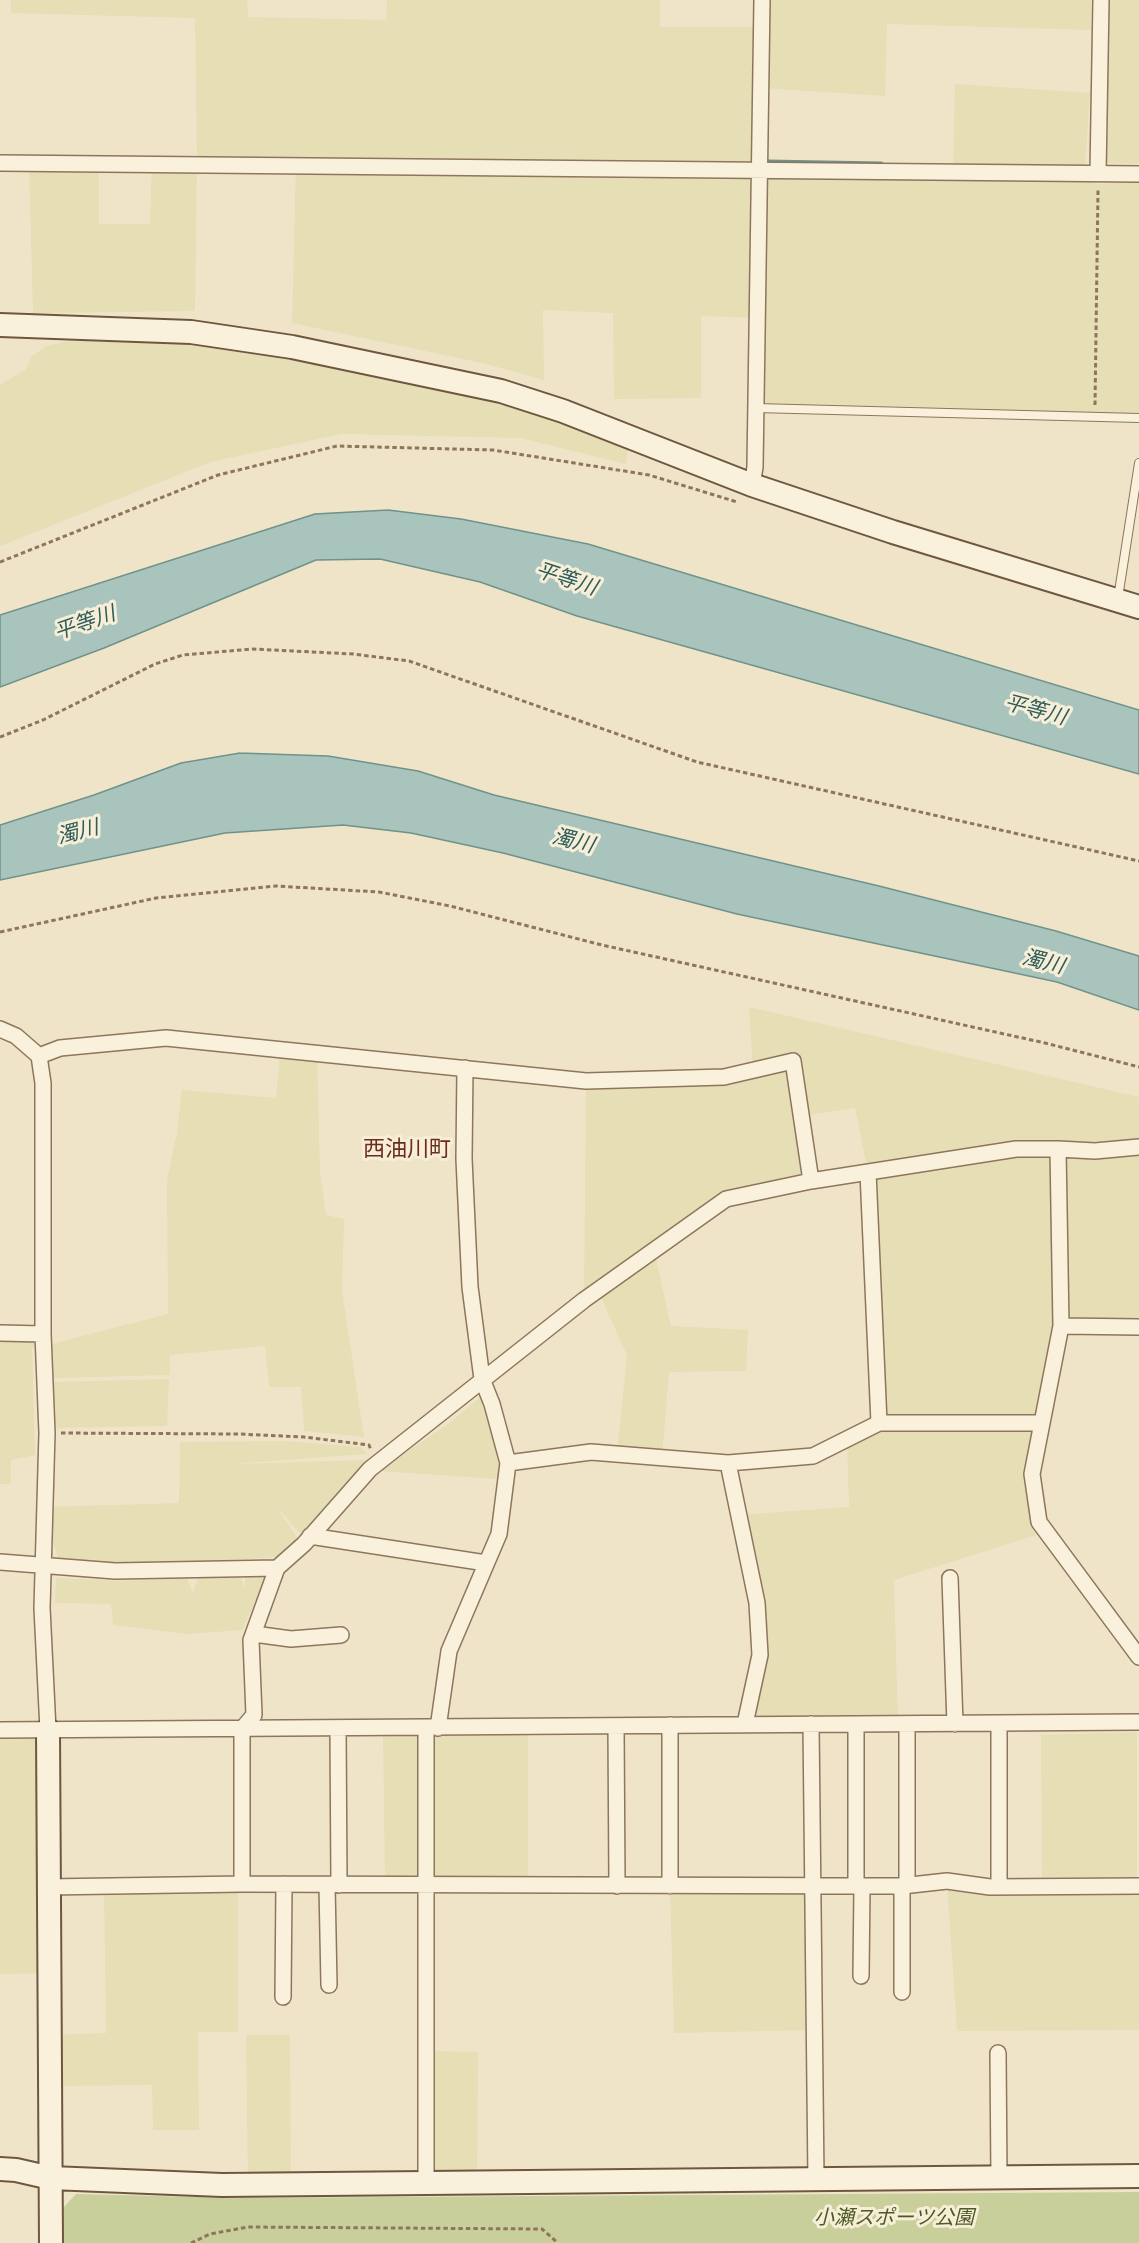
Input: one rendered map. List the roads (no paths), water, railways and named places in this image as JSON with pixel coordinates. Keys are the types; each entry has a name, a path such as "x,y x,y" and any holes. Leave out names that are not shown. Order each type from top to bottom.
{"street":[{"path":"746,494 755,467 762,0"},
{"path":"1098,173 1101,0"},
{"path":"0,163 1139,174"},
{"path":"0,326 191,332 380,364 501,391 563,411 746,494 893,532 1128,603"},
{"path":"0,1029 16,1036 39,1056 43,1083 44,1334 47,1433 42,1608 48,1730 47,1887 51,2243"},
{"path":"39,1056 60,1048 166,1038 280,1052 586,1081 724,1077 794,1061 811,1181"},
{"path":"426,2184 426,1886 432,1728 449,1651 499,1534 508,1463 492,1404 482,1378 470,1287 464,1159 465,1068"},
{"path":"242,1884 242,1729 254,1715 251,1640 277,1568 310,1536 370,1469 482,1378 584,1300 726,1199 811,1181 1016,1149 1095,1151 1139,1147"},
{"path":"1058,1149 1061,1326 1032,1474 1039,1522 1139,1657"},
{"path":"868,1172 879,1423"},
{"path":"1061,1326 1139,1327"},
{"path":"0,1333 44,1334"},
{"path":"508,1463 591,1452 728,1463 813,1456 879,1423 1042,1423"},
{"path":"728,1463 757,1603 760,1654 745,1724"},
{"path":"310,1536 486,1563"},
{"path":"0,1562 126,1571 277,1568"},
{"path":"950,1578 955,1724"},
{"path":"254,1634 291,1639 341,1635"},
{"path":"0,1730 1139,1722"},
{"path":"999,1723 999,1887"},
{"path":"811,1724 816,2180"},
{"path":"856,1724 861,1976"},
{"path":"902,1992 907,1724"},
{"path":"670,1725 670,1886"},
{"path":"616,1726 617,1886"},
{"path":"328,1985 338,1728"},
{"path":"47,1887 242,1884 905,1886 947,1881 999,1887 1139,1886"},
{"path":"283,1997 284,1884"},
{"path":"998,2053 999,2178"},
{"path":"0,2169 51,2178 222,2185 1139,2176"}],"lane":[{"path":"756,408 1139,418"},
{"path":"1128,603 1139,463"}],"water":[{"name":"平等川","path":"388,510 461,519 588,544 1139,710 1139,774 577,616 480,582 380,559 316,560 104,648 0,687 0,615 315,514"},
{"name":"濁川","path":"240,753 328,756 418,771 494,795 879,886 1056,931 1139,956 1139,1010 1057,982 737,914 503,853 411,833 343,825 225,833 0,880 0,825 94,795 181,763"}],"waterway":[{"path":"768,162 881,164"}],"district":[{"name":"西油川町","path":"407,1150"}],"park label":[{"name":"小瀬スポーツ公園","path":"894,2219"}]}
